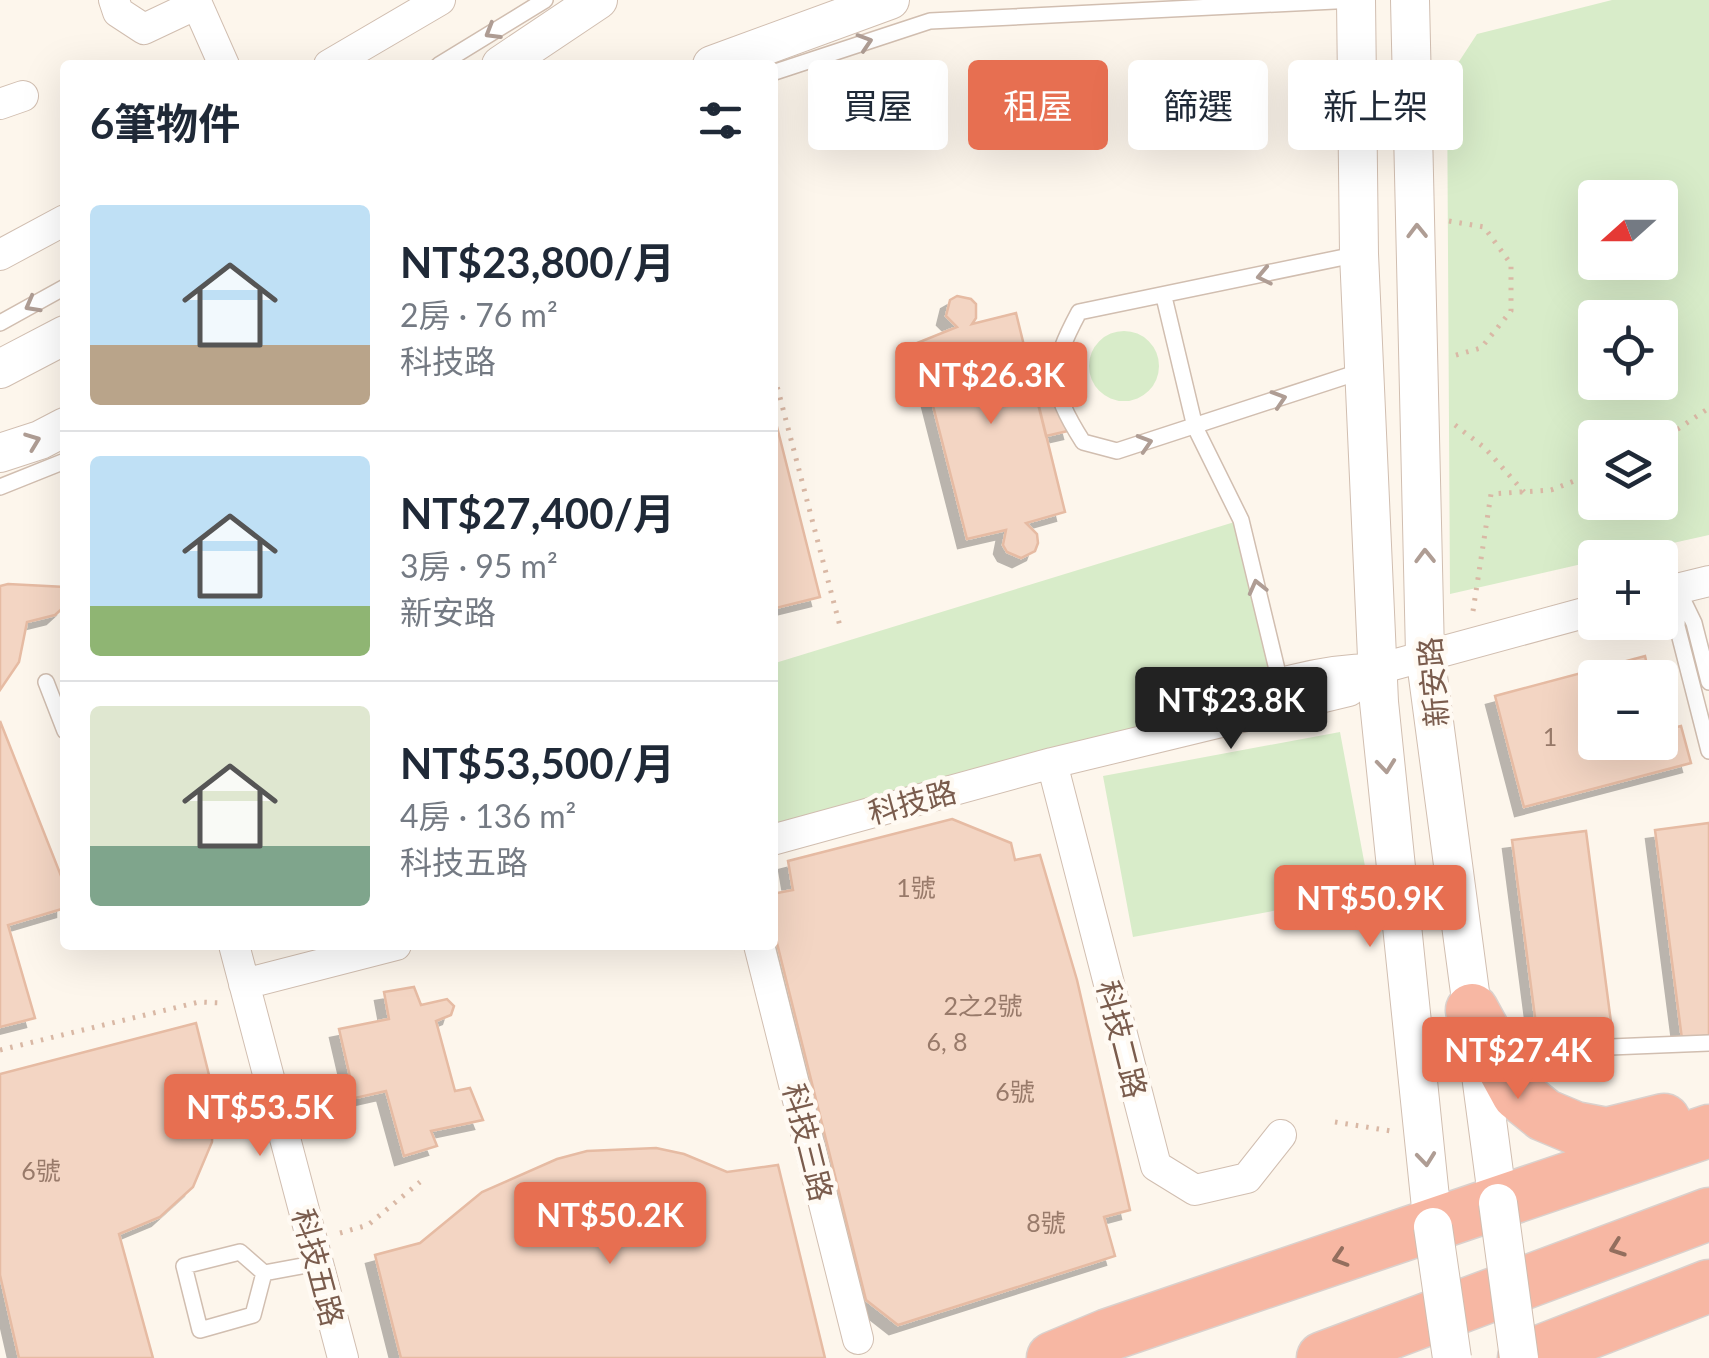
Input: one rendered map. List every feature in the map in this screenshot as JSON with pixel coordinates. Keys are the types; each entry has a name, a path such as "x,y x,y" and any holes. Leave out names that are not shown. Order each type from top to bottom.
{"highway":[{"path":"1472,1010 1518,1094 1544,1115 1574,1128 1607,1134 1709,1108"},
{"path":"1054,1358 1108,1335 1709,1131"},
{"path":"1323,1358 1709,1214"},
{"path":"1521,1358 1709,1286"}],"street":[{"path":"114,0 118,12 144,29 196,2 222,60"},
{"path":"338,60 440,0"},
{"path":"508,60 598,0"},
{"path":"726,60 890,0"},
{"name":"新安路","path":"1356,0 1360,254 1378,669 1433,1226 1452,1358"},
{"name":"新安路","path":"1410,0 1426,654 1521,1358"},
{"path":"0,255 60,223"},
{"path":"0,369 60,339"},
{"path":"0,453 60,429"},
{"path":"1678,589 1709,580"},
{"path":"1378,669 1578,614"},
{"name":"科技路","path":"1052,762 1280,682 1345,668 1378,669"},
{"name":"科技路","path":"778,838 1052,762 1349,691 1378,669"},
{"name":"科技二路","path":"1052,762 1156,1166 1195,1190 1248,1178 1282,1135"},
{"name":"科技五路","path":"235,950 343,1358"},
{"path":"247,994 381,950"},
{"name":"科技三路","path":"761,950 858,1339"}],"lane":[{"path":"446,60 545,0"},
{"path":"778,71 930,21 1365,0"},
{"path":"1360,254 1079,312 1058,352 1056,382 1068,418 1083,442 1117,451 1364,370"},
{"path":"0,322 60,290"},
{"path":"1164,296 1195,427 1241,520 1280,682"},
{"path":"0,487 60,464"},
{"path":"1678,603 1694,623 1709,682"},
{"path":"1678,630 1709,750"},
{"path":"46,682 60,717"},
{"path":"1472,1010 1510,1051 1709,1044"},
{"path":"240,1252 264,1273 254,1315 200,1330 184,1266 240,1252"},
{"path":"264,1273 318,1263"}],"path":[{"path":"1442,220 1484,227 1512,264 1510,312 1480,348 1442,359"},
{"path":"778,390 840,630"},
{"path":"1678,430 1709,408"},
{"path":"1441,415 1486,448 1524,492"},
{"path":"1474,610 1491,494 1551,490 1578,480"},
{"path":"0,1050 247,994"},
{"path":"1335,1122 1398,1132"},
{"path":"368,1225 420,1182"}],"green space":[{"path":"1612,0 1709,0 1709,535 1678,542 1578,540 1578,565 1450,594 1447,150 1463,150 1460,60 1477,34"},
{"path":"1124,331 1149,341 1159,366 1149,391 1124,401 1099,391 1089,366 1099,341"},
{"path":"1241,520 1280,682 1052,763 778,826 778,662"},
{"path":"1340,732 1370,893 1133,937 1103,776"}],"building":[{"path":"957,296 976,304 972,324 1016,313 1065,512 1026,523 1037,534 1038,543 1035,551 1021,558 1007,552 1003,545 1006,530 967,539 917,343 957,327 946,316 950,300"},
{"path":"1058,378 1072,430 1046,436 1033,384"},
{"path":"778,431 820,597 778,608"},
{"path":"0,586 60,587 60,610 27,622 19,662 0,690"},
{"path":"1578,674 1578,760 1678,760 1681,726 1691,763 1524,807 1495,696"},
{"path":"0,721 60,873 60,909 8,925 35,1018 0,1027"},
{"path":"952,819 1011,843 1015,860 1040,855 1077,980 1130,1210 1104,1217 1115,1256 898,1325 866,1300 778,947 778,893 793,890 788,861"},
{"path":"1709,823 1709,1035 1682,1039 1655,830"},
{"path":"1586,831 1612,1030 1538,1040 1512,840"},
{"path":"414,987 421,1005 447,999 454,1006 451,1015 436,1021 455,1091 470,1088 483,1120 431,1131 437,1146 404,1156 386,1091 355,1098 339,1029 389,1019 384,992"},
{"path":"196,1023 214,1095 212,1142 193,1187 160,1217 119,1234 153,1358 19,1358 0,1275 0,1074"},
{"path":"656,1148 684,1154 727,1172 778,1165 825,1358 401,1358 375,1255 420,1243 482,1192 557,1159 587,1151"}]}
